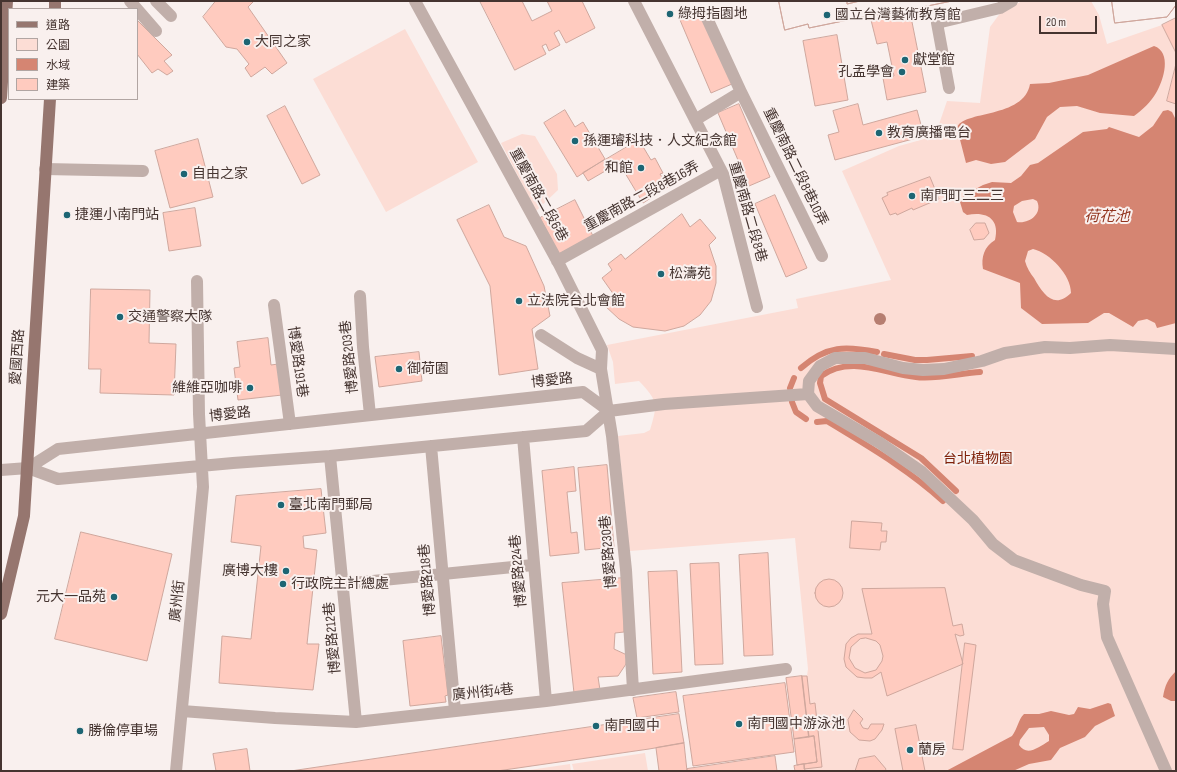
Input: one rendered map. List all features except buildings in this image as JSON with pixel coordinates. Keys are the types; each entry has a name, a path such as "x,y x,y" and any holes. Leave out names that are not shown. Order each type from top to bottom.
{"main road":[{"path":"1,98 7,1"},
{"name":"愛國西路","path":"1,614 24,516 28,468 28,425 50,100"}],"street":[{"path":"156,1 171,16"},
{"name":"重慶南路二段6巷","path":"415,1 557,261 599,342 602,350 601,369 608,411"},
{"name":"重慶南路二段8巷","path":"634,1 721,170 757,307"},
{"path":"949,88 937,23 1000,8 1012,1"},
{"path":"138,10 156,31"},
{"name":"重慶南路二段8巷10弄","path":"706,16 741,92 822,256"},
{"path":"695,120 741,92"},
{"path":"45,169 143,171"},
{"name":"重慶南路二段8巷16弄","path":"557,261 721,170"},
{"name":"廣州街","path":"176,771 198,553 203,487 200,434 197,281"},
{"name":"博愛路203巷","path":"360,296 363,347 370,415"},
{"name":"博愛路191巷","path":"274,305 290,424"},
{"path":"541,335 577,358 601,369"},
{"path":"1166,771 1107,637 1103,604 1105,591 1081,585 1014,560 993,544 973,520 922,472 880,443 818,406 808,394 809,381 816,371 820,366 835,358 865,358 903,368 923,370 944,369 982,361 1005,353 1045,347 1070,348 1110,344 1176,349"},
{"name":"博愛路","path":"1,470 28,468 58,479 330,456 586,431 608,411 583,392 58,449 28,468"},
{"path":"608,411 660,405 808,394"},
{"name":"博愛路230巷","path":"608,411 626,570 633,690"},
{"name":"博愛路224巷","path":"523,437 546,701"},
{"name":"博愛路218巷","path":"431,446 455,711"},
{"name":"博愛路212巷","path":"330,456 356,722"},
{"path":"343,584 533,565"},
{"name":"廣州街4巷","path":"182,711 356,722 546,701 786,669"}],"green space":[{"name":"台北植物園","path":"1022,1 1091,1 1099,15 1107,44 1162,25 1176,53 1176,64 1167,100 1176,104 1176,771 795,771 794,766 797,765 786,678 807,676 808,669 795,538 630,551 618,436 644,433 650,430 655,403 650,393 639,381 615,384 613,362 607,345 798,308 796,299 891,280 842,171 899,146 935,136 947,101 980,103 990,27 1001,12"},
{"path":"405,29 478,162 386,212 313,79"},
{"path":"522,134 535,136 557,174 558,190 536,211 501,143"},
{"path":"645,753 648,771 574,771 572,764"},
{"path":"570,764 571,771 523,771"}],"water":[{"path":"1154,46 1160,49 1165,60 1162,81 1154,96 1146,106 1134,116 1100,113 1077,106 1060,107 1047,117 1035,139 1005,162 991,164 976,160 966,163 957,128 961,122 970,118 1006,109 1017,103 1025,95 1030,84 1049,83 1088,75"},
{"name":"荷花池","path":"1168,110 1172,112 1176,120 1176,323 1157,328 1155,323 1147,319 1138,321 1133,327 1109,313 1104,313 1088,323 1042,324 1021,308 1020,283 983,269 983,256 988,246 995,240 996,227 994,222 986,216 981,214 967,215 963,212 960,202 964,195 983,185 992,182 1011,183 1021,176 1030,165 1038,163 1083,132 1107,129 1109,127 1139,137 1153,126 1163,111","holes":["1033,199 1037,201 1038,206 1038,210 1034,217 1030,220 1017,222 1013,212 1014,206 1022,201","1033,249 1046,255 1063,272 1070,286 1071,293 1065,298 1054,300 1045,294 1037,284 1025,261 1028,251"]},
{"path":"1176,671 1176,701 1171,701 1163,697 1167,682"},
{"path":"1108,703 1111,704 1115,716 1095,726 1085,737 1060,748 1051,760 1029,764 1013,771 946,771 1012,736 1024,714 1039,714 1051,711 1069,715 1074,714 1078,707 1090,709","holes":["1044,727 1049,735 1049,741 1033,750 1029,751 1022,749 1019,745 1020,740 1029,728"]}],"waterway":[{"path":"801,368 810,360 819,355 837,349 846,348 877,352"},
{"path":"884,354 915,360 972,356"},
{"path":"956,491 921,458 825,399 820,383 821,376 832,370 855,366 879,369 923,378 980,372"},
{"path":"790,388 794,378"},
{"path":"792,402 796,412 806,419"},
{"path":"817,422 827,421 872,449 902,468 943,501"}],"place":[{"name":"綠拇指園地","path":"670,14"},
{"name":"國立台灣藝術教育館","path":"827,15"},
{"name":"大同之家","path":"247,42"},
{"name":"獻堂館","path":"905,60"},
{"name":"孔孟學會","path":"902,72"},
{"name":"教育廣播電台","path":"879,133"},
{"name":"孫運璿科技．人文紀念館","path":"575,141"},
{"name":"和館","path":"641,168"},
{"name":"自由之家","path":"184,174"},
{"name":"南門町三二三","path":"912,196"},
{"name":"捷運小南門站","path":"67,215"},
{"name":"松濤苑","path":"661,274"},
{"name":"立法院台北會館","path":"519,301"},
{"name":"交通警察大隊","path":"120,317"},
{"name":"御荷園","path":"399,369"},
{"name":"維維亞咖啡","path":"250,388"},
{"name":"臺北南門郵局","path":"281,505"},
{"name":"廣博大樓","path":"286,571"},
{"name":"行政院主計總處","path":"283,584"},
{"name":"元大一品苑","path":"114,597"},
{"name":"南門國中游泳池","path":"739,724"},
{"name":"南門國中","path":"596,726"},
{"name":"勝倫停車場","path":"80,731"},
{"name":"蘭房","path":"910,750"}]}
